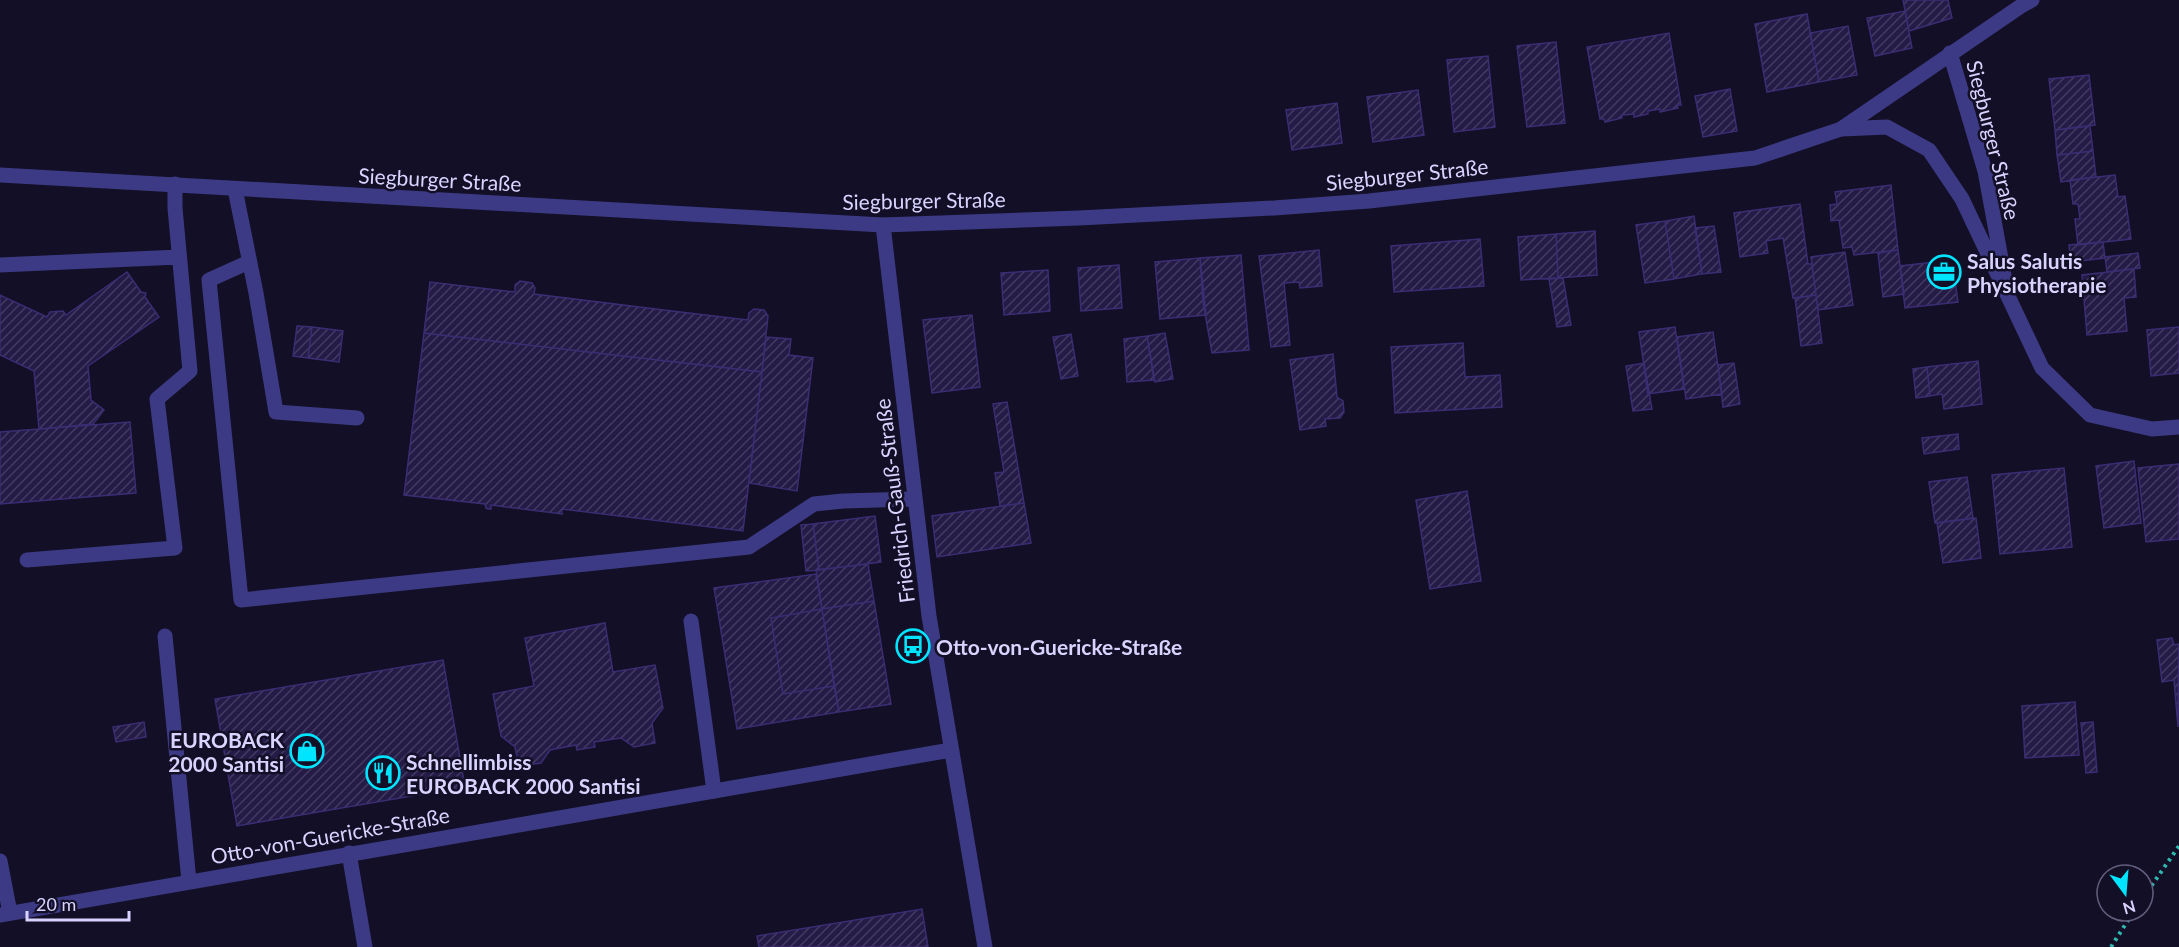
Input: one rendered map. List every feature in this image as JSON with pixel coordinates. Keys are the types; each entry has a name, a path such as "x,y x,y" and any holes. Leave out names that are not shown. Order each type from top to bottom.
{"street":[{"path":"1950,53 2032,0"},
{"name":"Siegburger Straße","path":"1841,129 1950,53 1985,171 2008,296"},
{"name":"Siegburger Straße","path":"0,175 883,225 1079,218 1368,201 1755,158 1841,129 1887,127 1929,150 1962,199 2042,368 2090,415 2152,429 2179,427"},
{"path":"27,560 175,548 157,399 190,370 179,257 175,184"},
{"path":"235,189 276,412 357,418"},
{"name":"Friedrich-Gauß-Straße","path":"883,225 929,616 986,947"},
{"path":"0,265 179,257"},
{"path":"249,262 209,280 240,600 749,547 814,504 914,499"},
{"path":"691,621 714,791"},
{"path":"165,636 189,881"},
{"name":"Otto-von-Guericke-Straße","path":"5,914 951,750"},
{"path":"349,853 365,947"},
{"path":"0,861 5,914"}],"path":[{"path":"2155,881 2179,846"},
{"path":"2111,947 2126,923"}],"building":[{"path":"1903,0 1948,0 1952,18 1909,31"},
{"path":"1905,11 1912,48 1875,56 1867,18"},
{"path":"1807,14 1819,82 1767,92 1755,24"},
{"path":"1848,26 1857,75 1819,82 1810,33"},
{"path":"1669,33 1681,105 1677,105 1678,108 1660,112 1660,109 1648,111 1648,114 1634,117 1634,114 1622,115 1622,118 1605,122 1604,119 1600,119 1587,47"},
{"path":"1556,42 1565,123 1527,127 1517,46"},
{"path":"1488,56 1495,127 1454,132 1447,60"},
{"path":"2089,75 2095,125 2055,130 2049,79"},
{"path":"1730,89 1737,131 1703,137 1695,96"},
{"path":"1418,90 1424,135 1373,142 1367,97"},
{"path":"1337,103 1342,143 1292,150 1286,110"},
{"path":"2090,126 2093,151 2057,155 2055,130"},
{"path":"2093,151 2096,177 2061,182 2057,155"},
{"path":"2115,175 2118,197 2125,196 2131,239 2078,245 2075,219 2080,219 2078,204 2073,204 2070,180"},
{"path":"1891,185 1898,250 1854,255 1852,247 1843,248 1839,220 1831,221 1830,205 1837,204 1835,192"},
{"path":"1800,204 1808,264 1812,264 1816,295 1793,298 1783,238 1766,241 1768,253 1740,257 1734,213"},
{"path":"1694,216 1702,274 1674,279 1665,221"},
{"path":"1665,221 1674,279 1645,283 1636,225"},
{"path":"1714,226 1721,272 1702,274 1695,228"},
{"path":"1595,231 1597,275 1558,278 1556,234"},
{"path":"1556,234 1558,278 1521,280 1518,237"},
{"path":"1480,239 1484,286 1394,292 1391,246"},
{"path":"2103,242 2105,258 2071,262 2069,245"},
{"path":"1319,250 1322,286 1300,288 1299,282 1284,283 1290,345 1271,347 1259,256"},
{"path":"1898,250 1904,294 1883,297 1878,253"},
{"path":"1845,252 1853,305 1818,310 1811,257"},
{"path":"2138,253 2140,268 2107,272 2105,257"},
{"path":"1241,255 1249,350 1212,353 1203,302 1200,258"},
{"path":"1200,258 1206,315 1160,319 1155,262"},
{"path":"1952,260 1958,302 1905,308 1900,266"},
{"path":"1119,265 1122,308 1081,311 1078,268"},
{"path":"2134,269 2136,297 2124,298 2127,331 2087,335 2082,275"},
{"path":"1048,270 1050,311 1004,315 1001,273"},
{"path":"127,272 141,292 146,293 145,297 159,317 88,366 91,400 104,410 93,424 39,429 34,371 0,355 0,295 47,317 50,312 63,311 66,315"},
{"path":"1563,278 1571,325 1557,327 1549,279"},
{"path":"520,281 532,283 535,288 534,294 672,311 748,320 749,313 754,309 764,310 768,316 762,372 424,333 430,282 515,292 515,285"},
{"path":"1816,295 1822,343 1801,346 1795,298"},
{"path":"972,315 980,387 932,393 923,320"},
{"path":"297,326 312,327 308,358 293,356"},
{"path":"312,327 343,331 339,362 308,358"},
{"path":"1675,327 1684,389 1648,394 1639,332"},
{"path":"2179,327 2179,373 2151,376 2147,330"},
{"path":"1713,332 1722,394 1686,399 1677,337"},
{"path":"424,333 762,372 743,531 562,509 562,514 491,505 491,509 488,509 485,504 404,495"},
{"path":"1165,333 1173,379 1155,382 1147,336"},
{"path":"1071,334 1078,376 1061,379 1053,337"},
{"path":"1147,336 1154,380 1127,382 1124,339"},
{"path":"766,337 791,339 789,355 813,358 797,491 749,483"},
{"path":"1463,343 1465,377 1500,375 1502,407 1395,413 1391,347"},
{"path":"1333,354 1337,397 1343,401 1344,412 1340,418 1325,419 1326,426 1300,430 1290,360"},
{"path":"1978,361 1982,404 1944,409 1942,394 1930,396 1927,367"},
{"path":"1644,363 1652,409 1633,411 1626,366"},
{"path":"1734,363 1740,404 1723,407 1718,365"},
{"path":"1927,367 1930,396 1916,398 1913,369"},
{"path":"1007,402 1024,503 1000,506 995,473 1004,472 993,404"},
{"path":"130,422 136,493 0,504 0,432"},
{"path":"1958,434 1959,449 1924,454 1922,438"},
{"path":"2134,461 2141,523 2104,528 2096,466"},
{"path":"2179,464 2179,539 2146,542 2138,468"},
{"path":"2064,468 2072,547 2000,554 1992,475"},
{"path":"1967,477 1973,518 1935,523 1929,482"},
{"path":"1467,491 1481,581 1430,589 1416,500"},
{"path":"1024,503 1031,543 937,557 932,516"},
{"path":"875,516 881,562 819,570 813,524"},
{"path":"1976,518 1981,558 1943,563 1937,523"},
{"path":"813,524 819,570 806,571 801,525"},
{"path":"868,564 874,601 822,609 816,570"},
{"path":"816,574 822,609 771,618 783,694 834,686 839,712 737,729 714,588"},
{"path":"874,601 891,704 839,712 822,609"},
{"path":"822,609 834,686 783,694 771,618"},
{"path":"605,623 613,672 655,665 663,708 652,723 655,743 634,747 621,738 594,742 595,747 577,750 576,745 550,750 541,763 519,766 515,747 501,736 493,694 534,686 525,638"},
{"path":"2172,638 2174,645 2179,644 2178,727 2174,680 2162,682 2157,640"},
{"path":"443,660 465,787 237,826 215,699"},
{"path":"2075,702 2079,755 2025,758 2022,706"},
{"path":"144,722 146,737 116,742 113,727"},
{"path":"2093,722 2097,772 2086,773 2081,723"},
{"path":"922,909 928,947 759,947 757,936"}],"place":[{"name":"Salus Salutis Physiotherapie","path":"1944,272"},
{"name":"Otto-von-Guericke-Straße","path":"913,646"},
{"name":"EUROBACK 2000 Santisi","path":"307,751"},
{"name":"Schnellimbiss EUROBACK 2000 Santisi","path":"383,773"}]}
